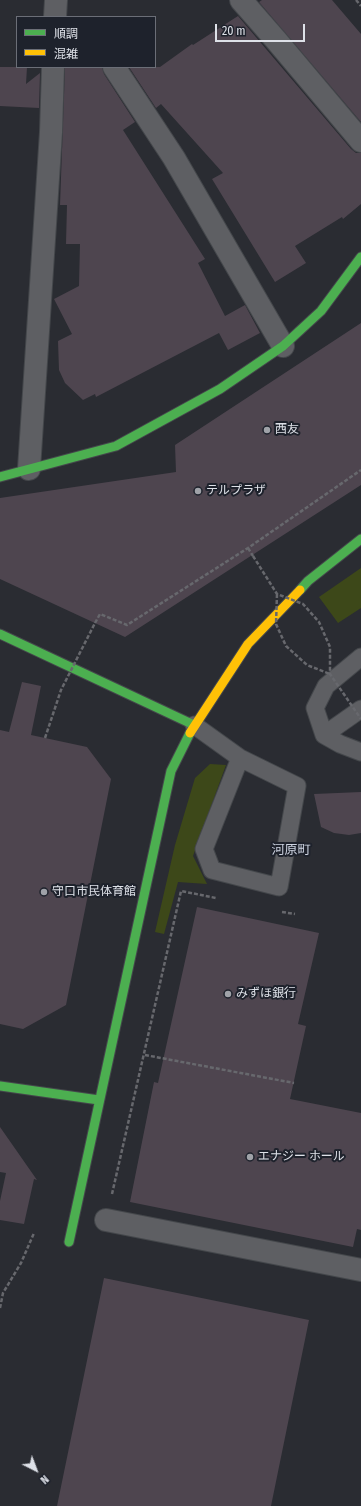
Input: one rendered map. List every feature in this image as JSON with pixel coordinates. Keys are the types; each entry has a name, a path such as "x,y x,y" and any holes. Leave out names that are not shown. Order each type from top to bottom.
{"street":[{"path":"55,16 56,0"},
{"path":"241,0 361,141"},
{"path":"29,469 51,132 53,68"},
{"path":"115,68 174,158 283,346"},
{"path":"0,477 116,446 220,389 283,346 321,311 361,257"},
{"path":"69,1242 171,772 194,725 248,644 308,581 361,539"},
{"path":"0,634 194,725"},
{"path":"0,1086 99,1100"},
{"path":"106,1220 361,1270"}],"lane":[{"path":"361,657 326,686 315,708 324,735 340,744 361,752"},
{"path":"324,735 361,709"},
{"path":"194,725 240,758 297,786 279,887 212,870 204,850 240,758"}],"path":[{"path":"356,0 361,6"},
{"path":"45,738 61,690 100,614 127,625 248,548 361,470"},
{"path":"248,548 277,594 276,624 286,646 307,664 330,674 361,719"},
{"path":"277,594 303,604 319,622 330,647 330,674"},
{"path":"106,1220 145,1055 181,891 219,899"},
{"path":"280,911 295,914"},
{"path":"145,1055 294,1083"},
{"path":"0,1308 3,1293 21,1263 34,1233"}],"green space":[{"path":"361,568 361,608 338,623 319,597"},
{"path":"210,764 226,765 193,856 207,884 178,882 164,934 155,932 175,845 195,778"}],"building":[{"path":"262,0 332,0 361,34 361,122 259,2"},
{"path":"238,16 351,149 356,153 361,153 361,204 343,219 342,217 295,246 306,263 275,282 212,179 223,173 161,104 156,108 130,68 160,67 192,44 193,45"},
{"path":"0,67 27,68 26,84 40,73 39,108 0,106"},
{"path":"65,68 102,68 104,74 135,122 123,130 205,259 198,263 225,316 245,305 260,333 228,350 219,333 96,397 95,394 83,400 65,383 59,370 58,341 72,334 54,299 79,286 80,244 66,244 67,205 60,205"},
{"name":"テルプラザ","path":"361,323 361,485 125,637 0,579 0,498 176,472 175,445"},
{"name":"守口市民体育館","path":"22,682 41,686 31,735 87,747 111,779 66,1005 23,1029 0,1024 0,730 9,732"},
{"path":"361,792 361,833 349,835 334,833 321,827 314,794"},
{"path":"197,907 319,933 298,1024 306,1026 290,1099 361,1113 361,1230 357,1229 353,1247 130,1202 154,1082 158,1083"},
{"path":"0,1127 37,1180 34,1179 24,1224 0,1220 0,1201 6,1173 0,1172"},
{"path":"104,1278 309,1320 271,1506 57,1506"}],"traffic: fast":[{"path":"0,477 116,446 220,389 283,346 321,311 361,257"},
{"path":"300,590 308,581 361,539"},
{"path":"0,634 194,725"},
{"path":"69,1242 171,771 190,733"},
{"path":"0,1086 99,1100"}],"traffic: slow":[{"path":"190,733 248,644 300,590"}],"place":[{"name":"西友","path":"267,430"},
{"name":"テルプラザ","path":"198,491"},
{"name":"守口市民体育館","path":"44,892"},
{"name":"みずほ銀行","path":"228,994"},
{"name":"エナジー ホール","path":"250,1157"}],"district":[{"name":"河原町","path":"291,850"}]}
